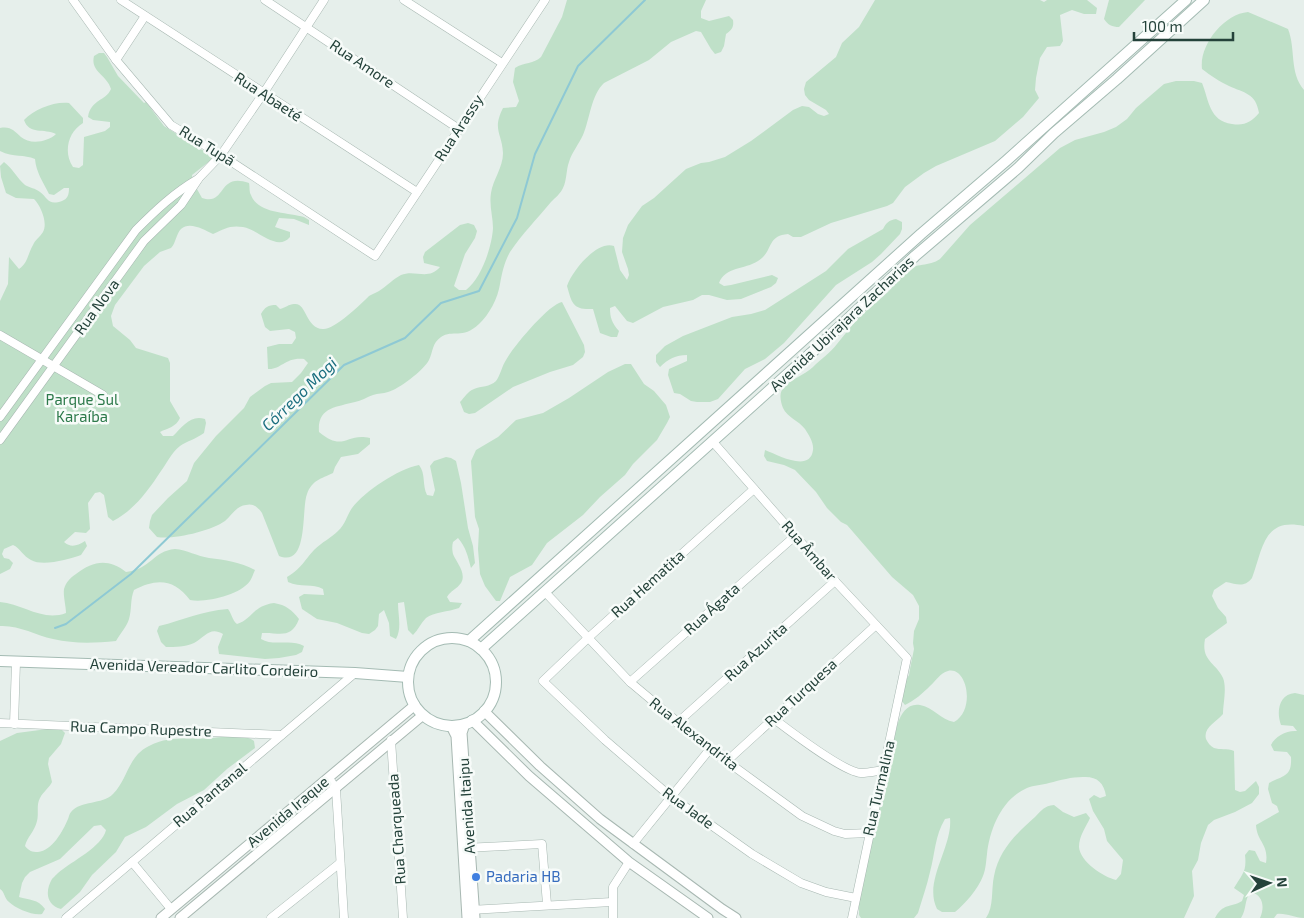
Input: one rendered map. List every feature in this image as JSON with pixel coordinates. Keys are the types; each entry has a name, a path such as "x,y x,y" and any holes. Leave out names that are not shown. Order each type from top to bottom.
{"main road":[{"name":"Avenida Ubirajara Zacharias","path":"469,641 921,234 1006,161 1186,0"},
{"name":"Avenida Ubirajara Zacharias","path":"481,649 713,442 915,256 1018,168 1054,133 1204,0"},
{"path":"445,638 469,641 481,649 494,668 496,679 493,696 484,712 469,722 452,726 437,723 423,715 410,696 408,677 414,659 427,645 445,638"},
{"name":"Avenida Vereador Carlito Cordeiro","path":"0,662 355,673 408,677"}],"street":[{"name":"Rua Tupã","path":"72,0 116,60 171,125 222,155 375,256"},
{"name":"Rua Abaeté","path":"120,0 416,192"},
{"name":"Rua Amore","path":"265,0 459,129"},
{"name":"Rua Nova","path":"0,440 144,241 181,205 200,178 222,155 324,0"},
{"path":"404,0 502,63"},
{"name":"Rua Arassy","path":"375,256 543,1"},
{"path":"116,60 145,16"},
{"name":"Rua Nova","path":"0,417 136,230 157,208 175,193 200,178"},
{"path":"0,335 103,395"},
{"name":"Rua Âmbar","path":"713,442 794,536 907,658"},
{"name":"Rua Hematita","path":"543,681 588,638 754,489"},
{"name":"Rua Ágata","path":"630,682 794,536"},
{"name":"Rua Azurita","path":"677,723 835,581"},
{"name":"Rua Alexandrita","path":"544,592 630,682 710,749 810,820 834,832 844,834 869,833"},
{"name":"Rua Turquesa","path":"727,761 876,625"},
{"name":"Rua Turmalina","path":"852,918 907,658"},
{"path":"14,724 16,662"},
{"name":"Rua Pantanal","path":"66,918 355,673"},
{"name":"Rua Jade","path":"543,681 605,740 670,796 752,854 801,883 826,892 856,898"},
{"name":"Avenida Iraque","path":"161,918 415,705"},
{"path":"484,712 595,815 736,918"},
{"name":"Avenida Iraque","path":"180,918 423,715"},
{"path":"774,719 852,771 860,773 884,770"},
{"path":"469,722 629,862 708,918"},
{"name":"Avenida Itaipu","path":"469,722 462,733 470,914"},
{"name":"Rua Campo Rupestre","path":"0,723 281,735"},
{"name":"Avenida Itaipu","path":"452,726 456,736 466,848"},
{"name":"Rua Charqueada","path":"391,740 403,918"},
{"path":"633,844 710,749"},
{"path":"329,778 336,789 344,918"},
{"path":"586,826 591,817 595,815"},
{"path":"466,848 542,844 547,904"},
{"path":"132,862 171,909"},
{"path":"613,918 613,887 629,862"},
{"path":"271,918 279,915 340,863"},
{"path":"663,886 672,887 677,876"},
{"path":"470,914 547,904 612,902"}],"green space":[{"path":"567,0 706,0 701,11 701,18 709,21 729,16 733,20 733,25 726,34 721,52 715,54 701,32 696,31 671,42 649,60 604,83 596,94 583,135 570,158 562,190 510,252 495,300 483,320 468,332 445,335 438,339 426,364 410,379 393,390 335,407 321,417 319,432 327,438 340,442 355,437 370,438 370,444 358,454 341,457 333,473 317,480 311,486 305,502 302,536 295,554 289,557 279,556 262,513 253,505 239,507 219,525 202,531 182,536 157,537 149,528 152,515 187,481 194,463 216,436 244,408 250,397 271,383 292,382 308,363 304,359 298,359 276,368 268,369 267,347 279,344 292,344 296,338 295,332 289,329 270,331 265,327 261,314 265,308 276,305 280,309 292,304 298,304 317,328 328,328 347,316 369,296 379,291 395,278 411,273 426,274 435,271 440,267 424,263 423,257 425,252 460,225 468,223 474,225 477,231 465,254 454,286 459,290 466,290 471,285 485,262 493,228 490,202 491,193 503,158 498,122 503,108 516,107 519,101 513,82 515,68 541,57 562,17"},
{"path":"875,0 1040,0 1044,2 1047,0 1087,0 1097,8 1096,14 1084,14 1072,10 1060,15 1063,41 1060,46 1047,47 1040,58 1035,90 1039,98 1023,117 995,141 924,173 905,187 893,203 887,206 831,223 801,237 793,237 788,234 781,235 773,241 763,257 758,261 731,271 719,283 724,286 731,285 772,275 778,278 771,287 741,299 727,300 702,295 693,300 663,307 633,323 627,321 615,306 610,308 610,312 612,320 619,331 617,337 600,333 593,309 574,305 567,286 580,265 600,248 607,245 614,246 620,270 627,280 629,275 628,269 622,252 623,238 628,225 642,206 654,198 686,169 725,157 751,141 793,110 802,106 809,107 824,116 829,114 805,95 806,82 836,57 842,43 859,27"},
{"path":"1109,0 1145,0 1119,27 1114,27 1104,19"},
{"path":"1248,12 1288,29 1296,76 1304,90 1304,526 1290,524 1280,526 1272,531 1262,546 1252,578 1246,583 1240,584 1226,582 1214,590 1212,596 1218,608 1226,617 1227,623 1205,639 1204,646 1207,657 1220,673 1225,686 1223,714 1208,728 1206,739 1214,748 1234,751 1235,790 1245,791 1256,781 1259,787 1259,794 1252,803 1214,820 1208,825 1201,843 1198,860 1192,871 1194,896 1184,918 986,918 990,909 996,867 1004,850 1041,810 1048,806 1054,805 1074,817 1086,813 1090,818 1081,835 1079,843 1080,853 1099,872 1116,880 1121,874 1123,860 1107,841 1104,829 1093,811 1089,799 1094,795 1100,798 1106,796 1105,791 1099,781 1088,777 1079,777 1030,787 1011,799 994,825 985,871 981,881 971,896 955,912 942,912 937,909 934,898 936,876 950,829 950,818 945,819 939,832 932,865 918,913 914,918 861,918 859,915 859,902 898,723 906,709 912,705 925,706 945,719 954,722 961,716 965,708 966,690 960,675 955,671 948,671 940,675 912,701 905,705 901,700 902,687 909,675 914,649 914,631 919,619 919,606 913,595 892,577 847,525 841,522 827,508 816,492 795,470 767,461 764,456 765,450 785,458 800,461 811,457 813,450 810,436 805,429 787,414 783,408 781,392 785,386 809,370 832,350 862,314 888,292 905,272 914,267 940,259 970,225 1060,148 1075,140 1116,127 1164,84 1176,81 1202,83 1211,109 1219,119 1232,124 1244,124 1253,119 1259,113 1252,98 1202,69 1205,50 1215,32 1230,18"},
{"name":"Parque Sul Karaíba","path":"104,53 118,76 144,103 146,102 164,126 212,156 211,160 192,175 193,182 202,198 210,199 215,197 232,182 249,183 250,194 260,206 304,217 309,220 309,225 294,219 279,218 275,227 290,232 290,237 285,241 279,242 243,227 231,227 213,234 197,227 189,226 179,231 171,248 160,252 144,266 115,305 111,316 113,326 130,340 136,348 168,358 170,363 170,401 180,418 174,425 160,432 163,436 173,436 183,425 195,418 205,419 204,433 177,449 151,486 121,517 113,521 108,517 104,495 100,492 95,493 88,503 90,529 86,533 75,532 64,542 74,546 85,541 87,546 81,555 56,562 42,563 28,558 13,545 4,549 2,554 4,558 9,559 13,563 10,569 0,574 0,301 8,284 9,257 19,269 22,267 34,243 43,232 45,224 41,210 34,199 16,198 6,193 0,166 4,162 25,185 43,194 49,201 54,203 66,199 69,188 64,188 54,195 49,194 38,173 35,159 0,151 0,128 10,128 29,141 39,142 48,139 56,134 29,128 24,120 33,112 45,107 57,103 69,103 83,118 83,123 71,137 68,155 73,167 79,168 83,165 84,137 105,131 110,127 110,122 93,120 88,117 95,103 106,96 111,89 94,66 94,56"},
{"path":"896,219 902,222 900,234 881,254 836,285 784,343 765,359 745,369 718,399 710,402 697,402 674,393 668,375 669,369 687,361 687,355 672,358 660,367 656,362 656,355 665,346 683,336 732,317 765,310 826,271 848,249 883,229 887,223"},
{"path":"562,302 584,345 585,352 583,357 573,365 513,387 475,413 469,414 464,412 460,402 466,395 472,390 496,381 506,360 523,336 549,310"},
{"path":"625,364 631,364 644,384 654,391 666,405 670,417 667,423 657,440 633,464 625,475 583,515 547,543 532,565 510,577 500,601 496,601 485,586 480,574 479,529 475,517 471,461 476,450 498,437 516,420 543,413 608,372"},
{"path":"446,457 456,461 475,563 471,568 461,541 458,538 453,542 453,554 462,572 463,579 447,597 450,602 462,603 459,608 429,616 413,635 408,630 404,602 398,603 399,626 396,639 390,636 389,623 384,610 379,614 378,626 369,634 337,623 317,619 302,609 299,597 304,594 324,595 323,589 315,586 293,584 288,582 287,577 299,568 317,547 340,529 358,501 373,488 392,476 419,465 427,495 433,496 435,490 430,466 434,461"},
{"path":"175,549 238,563 255,570 250,581 245,586 231,594 213,599 190,600 171,584 158,582 134,590 129,619 116,641 92,643 61,641 14,627 0,626 0,602 41,614 58,615 66,613 64,589 67,582 88,566 107,563 126,572 147,564 168,550"},
{"path":"274,603 288,608 299,619 292,630 284,634 262,633 261,639 304,646 302,652 296,655 265,659 219,654 218,647 223,634 215,631 208,633 191,644 166,647 161,642 157,631 159,626 201,614 228,609 237,624 261,607"},
{"path":"1295,693 1304,695 1304,918 1277,914 1274,918 1260,918 1262,902 1258,896 1251,892 1247,898 1241,918 1215,918 1224,908 1242,901 1244,895 1234,888 1243,873 1245,855 1249,850 1255,851 1260,861 1266,863 1266,851 1258,835 1256,825 1279,812 1277,806 1272,803 1268,789 1269,783 1286,775 1290,768 1291,757 1287,752 1274,751 1271,745 1282,734 1297,731 1293,726 1281,725 1279,715 1282,700"},
{"path":"55,728 61,729 65,733 61,744 49,758 48,764 52,782 41,796 36,825 25,846 34,852 43,851 56,840 70,813 75,808 103,800 113,794 122,782 132,762 142,750 149,746 172,739 234,736 254,741 255,748 227,769 204,790 177,804 146,827 125,837 116,852 92,875 80,892 61,909 52,904 48,897 48,888 52,879 64,868 93,848 106,830 101,825 94,826 60,859 30,872 22,883 19,897 33,900 45,909 42,914 34,914 12,904 0,889 0,741 17,733"}],"waterway":[{"name":"Córrego Mogi","path":"55,628 66,624 131,574 344,365 405,338 441,303 479,291 517,218 535,154 578,66 645,0"}],"place":[{"name":"Padaria HB","path":"476,877"}]}
